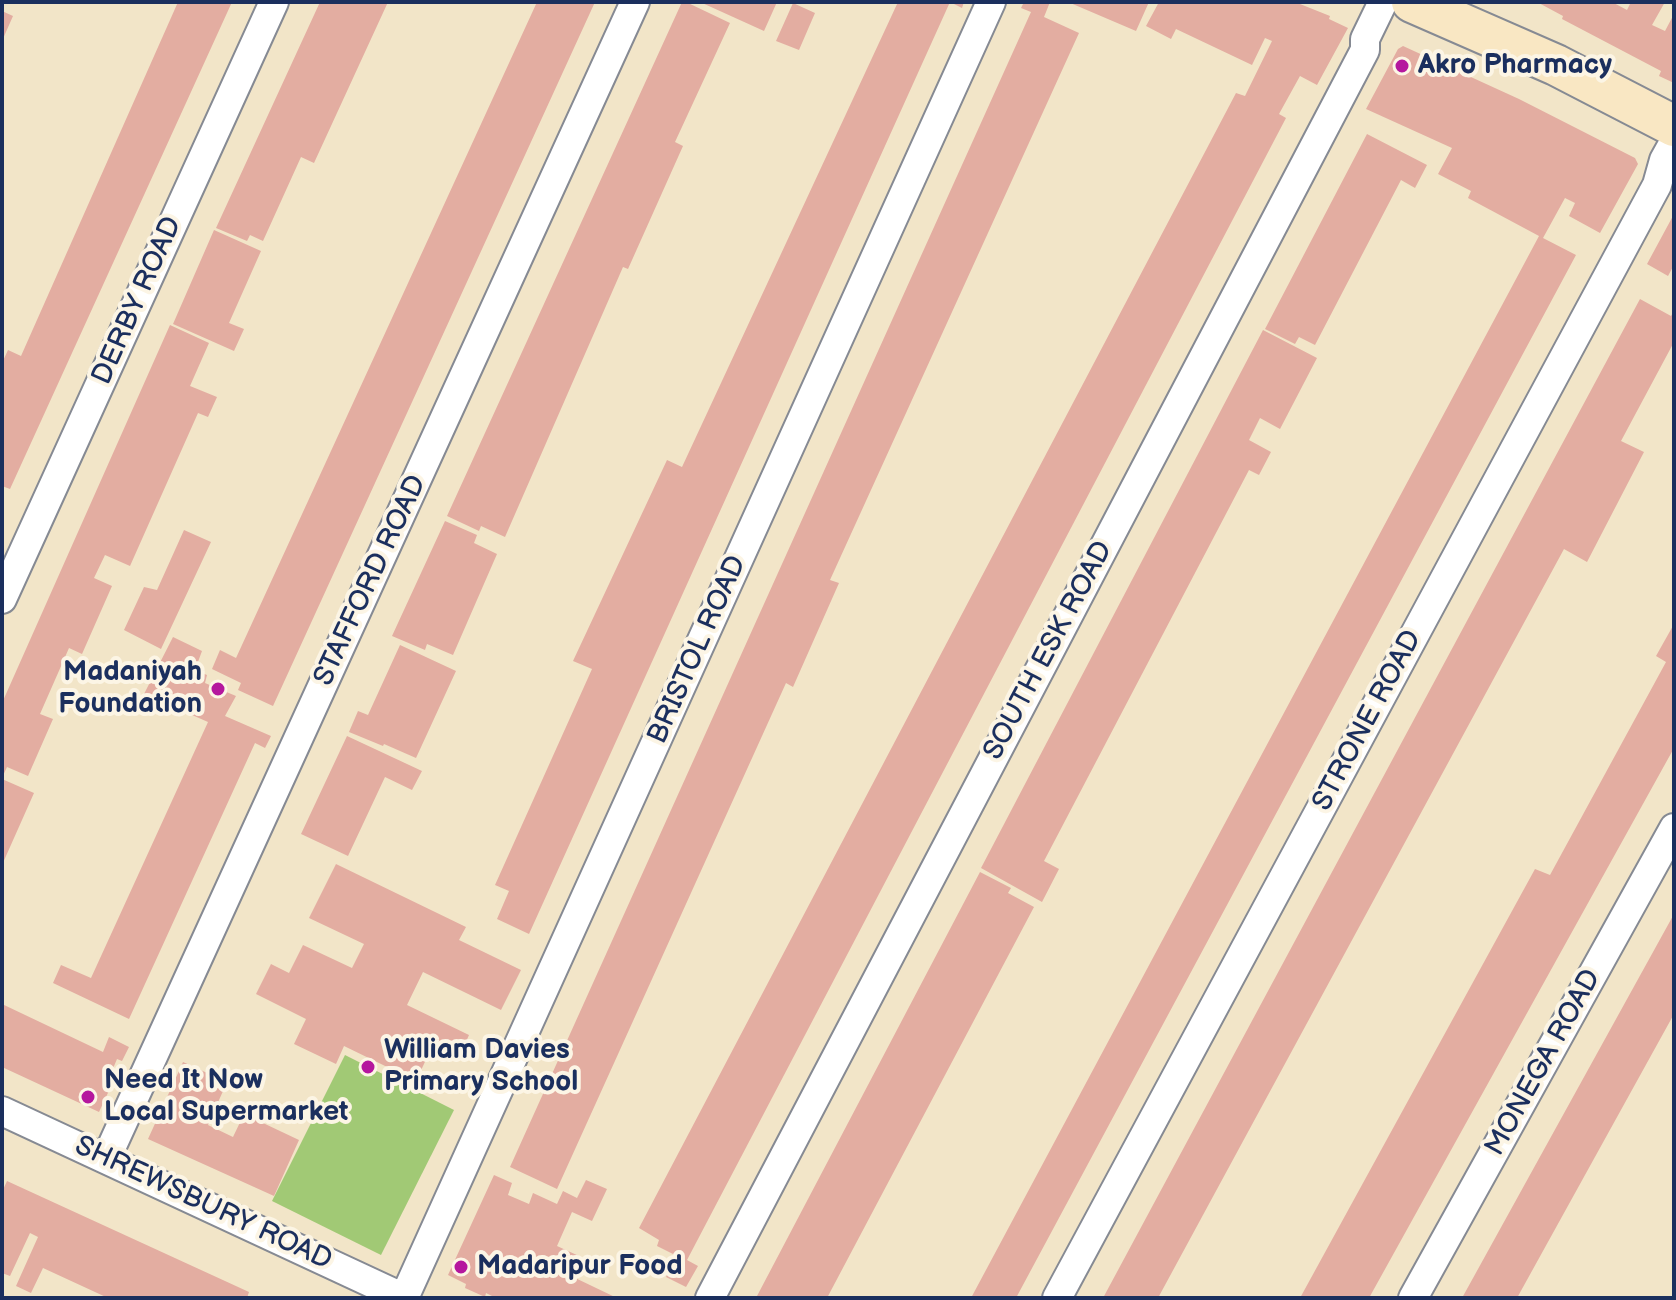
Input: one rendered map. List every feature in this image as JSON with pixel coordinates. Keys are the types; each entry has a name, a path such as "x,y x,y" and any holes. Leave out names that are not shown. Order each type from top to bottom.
{"main road":[{"path":"1412,2 1543,59 1674,126"}],"street":[{"name":"DERBY ROAD","path":"2,599 274,2"},
{"name":"STAFFORD ROAD","path":"106,1159 635,2"},
{"name":"BRISTOL ROAD","path":"404,1298 991,2"},
{"name":"SOUTH ESK ROAD","path":"710,1298 1365,50 1365,39 1383,2"},
{"name":"STRONE ROAD","path":"1057,1298 1657,185 1664,160 1674,142"},
{"name":"MONEGA ROAD","path":"1413,1298 1674,828"},
{"name":"SHREWSBURY ROAD","path":"2,1111 404,1298"}],"green space":[{"path":"345,1055 454,1110 381,1255 272,1201"}],"building":[{"path":"178,2 232,2 10,489 2,486 2,363 8,350 21,356"},
{"path":"320,2 388,2 314,163 301,157 263,241 250,235 247,241 216,228"},
{"path":"537,2 595,2 273,706 238,690 241,683 212,669 220,650 236,658"},
{"path":"682,2 730,23 675,142 683,146 628,269 623,267 505,537 481,526 479,531 447,516"},
{"path":"700,2 777,2 764,31"},
{"path":"898,2 950,2 529,934 497,919 509,891 495,885 592,669 573,661 667,460 682,467"},
{"path":"950,2 964,2 962,8"},
{"path":"1024,2 1050,2 1044,17 1079,33 830,580 839,583 793,687 786,683 557,1189 510,1167 1031,12 1021,8"},
{"path":"1068,2 1149,2 1136,31"},
{"path":"1159,2 1295,2 1330,16 1329,19 1348,28 1317,85 1300,76 1279,114 1286,118 687,1260 698,1266 686,1287 666,1277 677,1256 657,1246 659,1240 639,1228 1236,93 1245,96 1272,41 1265,38 1252,65 1176,29 1171,39 1146,26"},
{"path":"1537,2 1612,2 1627,10 1631,2 1665,2 1652,25 1665,31 1674,14 1674,83 1659,76 1661,71 1562,19 1563,16"},
{"path":"793,3 815,13 799,50 776,41"},
{"path":"2,11 13,16 2,41"},
{"path":"1403,46 1519,99 1635,158 1638,164 1600,233 1569,216 1575,203 1565,198 1543,238 1576,255 1016,1298 971,1298 1539,236 1468,198 1471,191 1438,174 1452,148 1366,109 1398,49"},
{"path":"1367,134 1427,165 1415,188 1401,180 1315,345 1299,337 1295,344 1265,329"},
{"path":"1674,214 1674,265 1668,276 1647,264"},
{"path":"214,230 261,251 229,323 244,329 234,351 173,324"},
{"path":"1640,299 1671,316 1674,311 1674,342 1621,441 1644,452 1587,562 1564,549 1158,1298 1103,1298"},
{"path":"170,325 209,343 190,386 217,397 208,417 198,413 130,566 105,555 94,578 112,586 82,654 69,648 40,714 53,719 28,776 7,767 2,778 2,703"},
{"path":"1263,330 1317,358 1280,429 1260,418 1249,440 1271,452 1259,475 1249,470 1044,861 1059,869 1042,902 981,868"},
{"path":"445,521 477,535 474,543 497,554 453,655 427,644 425,650 392,636"},
{"path":"184,530 211,542 161,649 124,630 144,587 157,590"},
{"path":"1674,624 1674,748 1369,1298 1300,1298 1535,869 1550,875 1666,662 1656,656"},
{"path":"173,637 202,651 195,670 207,675 205,683 236,696 225,716 271,736 265,748 255,743 129,1019 53,983 61,965 91,978 208,722 144,694"},
{"path":"400,645 456,671 416,758 349,732 358,711 368,715"},
{"path":"347,736 422,771 412,790 385,777 348,856 301,834"},
{"path":"2,779 34,793 2,865"},
{"path":"336,864 466,927 459,940 521,970 501,1010 423,972 407,1005 469,1035 457,1062 431,1049 416,1081 344,1046 336,1064 294,1044 306,1019 256,994 271,964 289,973 303,945 352,968 364,944 309,918"},
{"path":"980,872 1011,888 1008,893 1034,907 827,1298 760,1298 757,1296"},
{"path":"1674,914 1674,1014 1517,1298 1462,1298"},
{"path":"2,1004 103,1052 109,1037 129,1047 122,1061 117,1059 109,1078 114,1080 99,1112 2,1067"},
{"path":"183,1062 227,1082 208,1125 233,1137 244,1114 299,1140 274,1196 148,1139"},
{"path":"494,1175 512,1183 508,1195 529,1204 533,1193 557,1204 563,1191 577,1198 586,1180 607,1189 592,1221 572,1212 557,1246 579,1256 569,1275 617,1298 496,1298 486,1293 485,1297 465,1288 466,1284 448,1275"},
{"path":"7,1181 249,1292 247,1298 108,1298 43,1268 31,1293 16,1286 38,1237 30,1233 10,1276 2,1273 2,1192"}],"place":[{"name":"Akro Pharmacy","path":"1402,66"},
{"name":"Madaniyah Foundation","path":"218,689"},
{"name":"William Davies Primary School","path":"368,1067"},
{"name":"Need It Now Local Supermarket","path":"88,1097"},
{"name":"Madaripur Food","path":"461,1267"}]}
